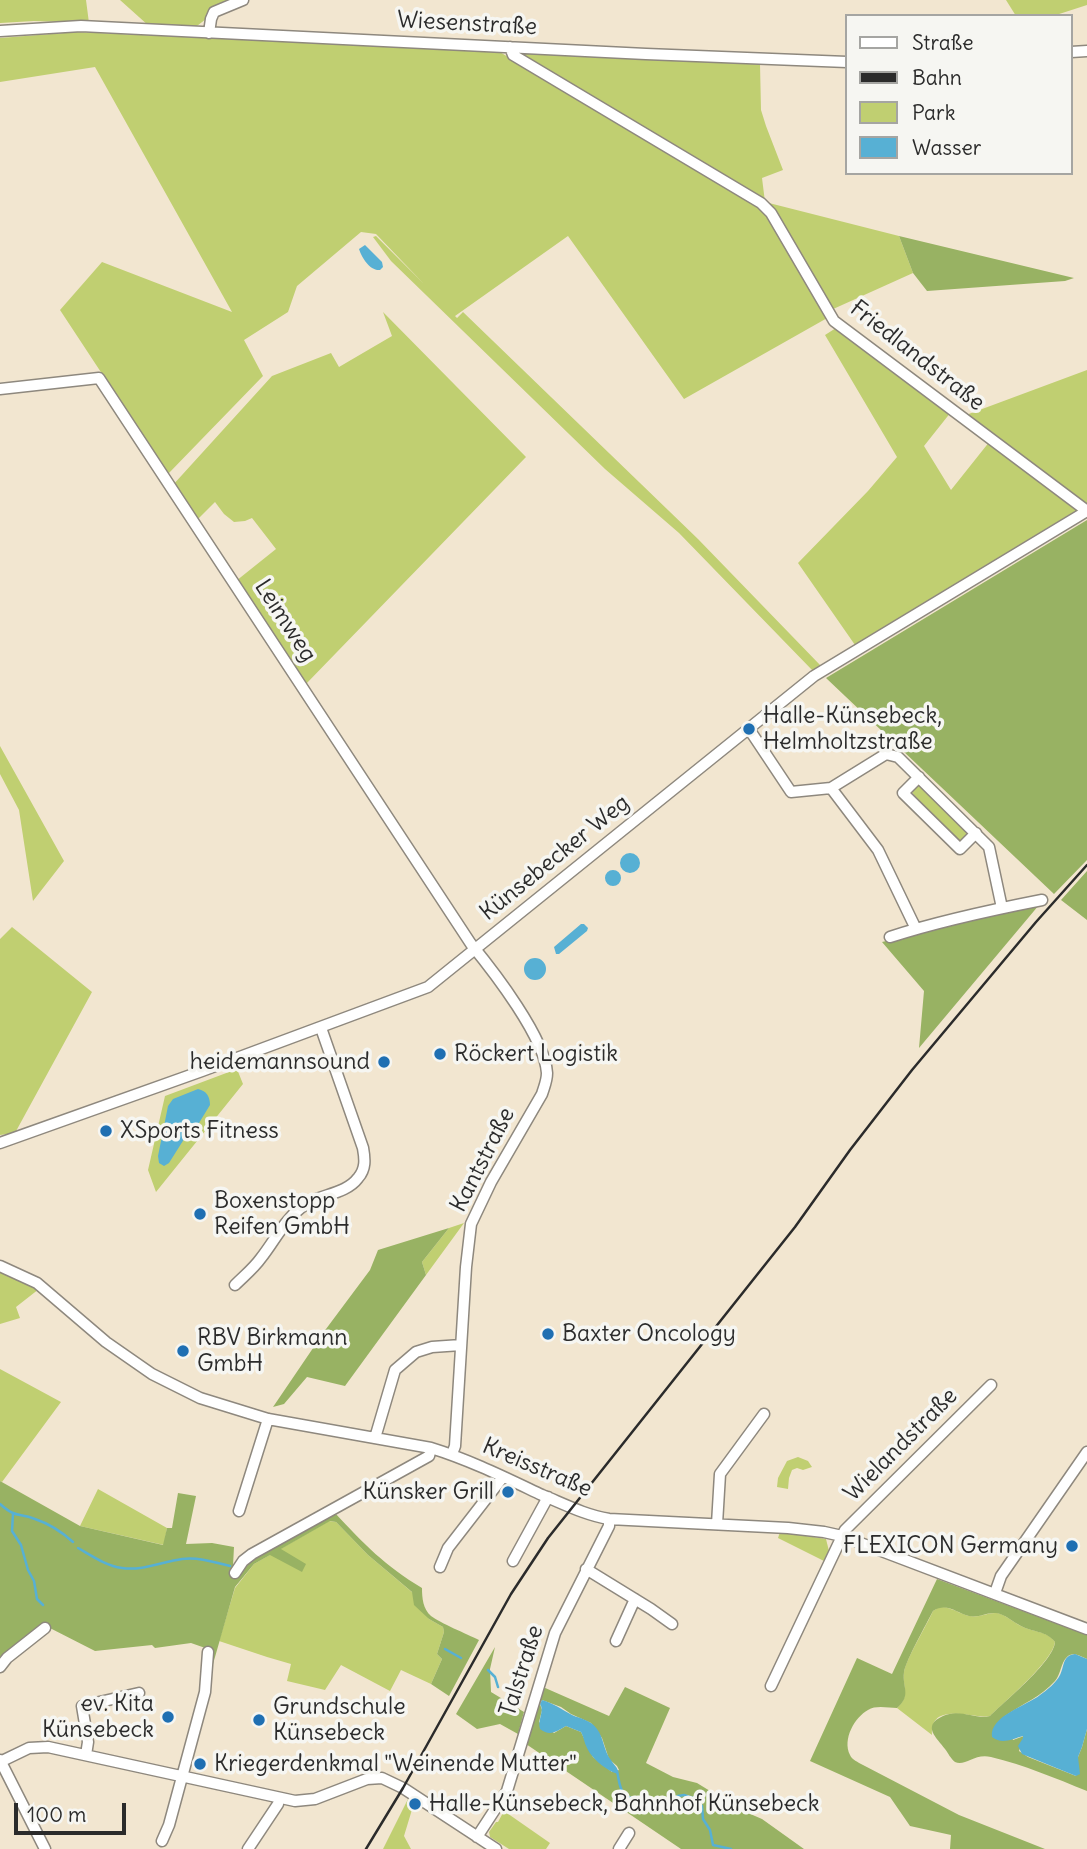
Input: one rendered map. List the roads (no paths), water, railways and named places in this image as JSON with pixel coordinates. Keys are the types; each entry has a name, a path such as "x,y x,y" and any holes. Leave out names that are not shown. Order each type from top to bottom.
{"street":[{"path":"209,33 214,12 243,0"},
{"name":"Wiesenstraße","path":"0,31 81,26 846,62"},
{"name":"Friedlandstraße","path":"510,47 513,55 761,203 771,213 834,321 1087,511"},
{"name":"Leimweg","path":"0,388 99,378 475,950"},
{"name":"Künsebecker Weg","path":"0,1143 428,987 814,676 1087,511"},
{"path":"749,729 791,792 831,789 886,754 898,757 989,847 1002,908"},
{"path":"919,777 903,793 960,849 976,833"},
{"path":"831,789 878,850 916,929"},
{"path":"890,937 1042,900"},
{"name":"Kantstraße","path":"452,1454 457,1431 466,1267 473,1217 542,1094 547,1072 536,1041 514,1001 475,950"},
{"path":"235,1285 261,1259 293,1214 311,1201 347,1188 359,1177 363,1168 363,1148 321,1028"},
{"name":"Kreisstraße","path":"0,1266 37,1283 106,1342 152,1374 200,1398 268,1419 452,1454 579,1511 609,1519 788,1528 842,1536 1087,1629"},
{"path":"375,1438 395,1370 416,1352 432,1347 461,1345"},
{"name":"Wielandstraße","path":"771,1686 845,1530 991,1385"},
{"path":"717,1524 720,1474 764,1414"},
{"path":"239,1511 268,1419"},
{"path":"235,1573 252,1554 429,1456 431,1448"},
{"path":"995,1593 1001,1576 1087,1452"},
{"path":"440,1567 448,1548 503,1477"},
{"path":"513,1561 548,1497"},
{"name":"Talstraße","path":"477,1838 507,1791 555,1633 609,1519"},
{"path":"586,1569 672,1624"},
{"path":"616,1641 635,1599"},
{"path":"0,1667 7,1658 45,1628"},
{"path":"162,1842 205,1692 208,1653"},
{"path":"86,1755 88,1742 82,1706 139,1693"},
{"path":"45,1849 0,1761 38,1746 295,1801 315,1799 375,1777 390,1780 496,1849"},
{"path":"248,1849 278,1804 279,1798"},
{"path":"619,1849 629,1833"}],"water":[{"path":"365,245 382,262 383,267 380,270 376,270 364,260 359,249"},
{"path":"626,853 634,853 640,863 634,873 626,873 620,867 620,859"},
{"path":"613,870 619,872 619,884 613,886 607,884 605,878 607,872"},
{"path":"581,924 588,928 587,931 556,954 554,947"},
{"path":"535,958 543,961 546,969 543,977 535,980 527,977 524,969 527,961"},
{"path":"198,1089 207,1095 210,1105 169,1163 164,1166 159,1163 158,1156 168,1106 173,1099"},
{"path":"1075,1654 1087,1659 1087,1729 1078,1757 1080,1774 1076,1776 1022,1754 1018,1746 1023,1736 1003,1741 992,1737 993,1730 1003,1717 1048,1689 1058,1678 1066,1659"},
{"path":"542,1700 595,1726 618,1774 592,1756 581,1732 566,1726 550,1733 540,1729"}],"waterway":[{"path":"0,1504 14,1513 51,1526 73,1542"},
{"path":"13,1514 12,1531 21,1545 34,1581 37,1599 43,1605"},
{"path":"78,1548 105,1563 130,1569 188,1559 230,1566"},
{"path":"445,1649 461,1658"},
{"path":"488,1670 495,1677 498,1687"},
{"path":"510,1691 523,1695"},
{"path":"617,1771 622,1792 631,1798 663,1805 678,1796 696,1799 702,1806 703,1819 710,1830 713,1845 731,1849"}],"railway":[{"path":"366,1849 511,1594 548,1538 795,1227 912,1070 1087,865"}],"place":[{"name":"Halle-Künsebeck, Helmholtzstraße","path":"749,729"},
{"name":"Röckert Logistik","path":"440,1054"},
{"name":"heidemannsound","path":"384,1062"},
{"name":"XSports Fitness","path":"106,1131"},
{"name":"Boxenstopp Reifen GmbH","path":"200,1214"},
{"name":"Baxter Oncology","path":"548,1334"},
{"name":"RBV Birkmann GmbH","path":"183,1351"},
{"name":"Künsker Grill","path":"508,1492"},
{"name":"FLEXICON Germany","path":"1072,1546"},
{"name":"ev. Kita Künsebeck","path":"168,1717"},
{"name":"Grundschule Künsebeck","path":"259,1720"},
{"name":"Kriegerdenkmal \"Weinende Mutter\"","path":"200,1764"},
{"name":"Halle-Künsebeck, Bahnhof Künsebeck","path":"415,1804"}]}
